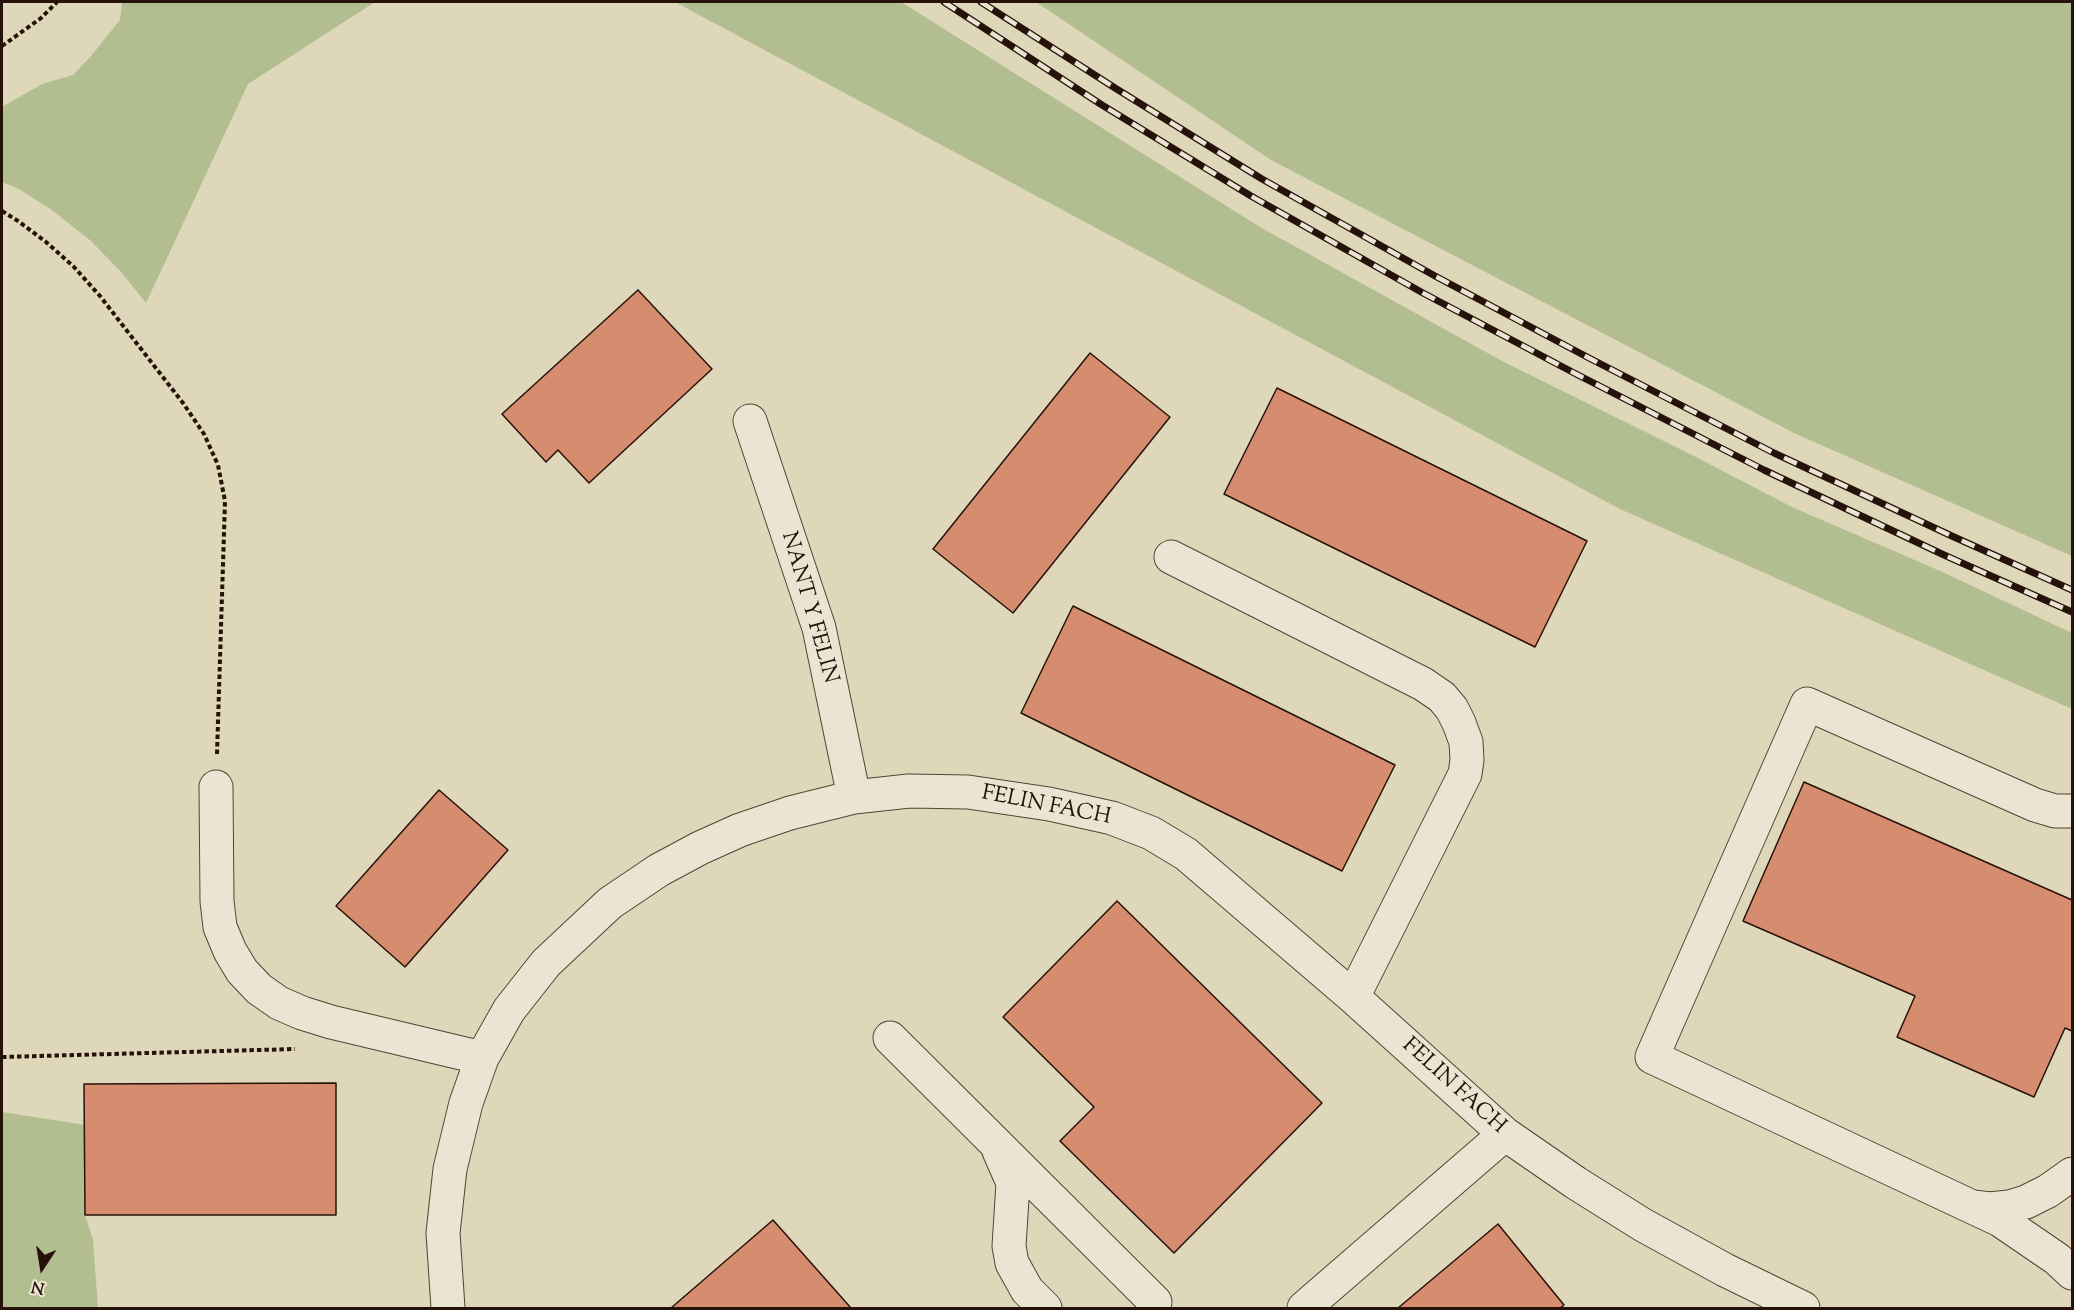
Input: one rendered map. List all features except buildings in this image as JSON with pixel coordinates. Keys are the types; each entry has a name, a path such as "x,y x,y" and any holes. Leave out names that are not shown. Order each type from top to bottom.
{"street":[{"name":"NANT Y FELIN","path":"750,422 819,628 854,797"},
{"path":"1171,557 1423,684 1442,697 1452,709 1459,723 1466,742 1467,760 1460,787 1353,997"},
{"path":"2073,812 2055,812 2035,805 1807,704 1652,1057 1972,1206 2015,1230 2073,1273"},
{"path":"216,788 216,902 220,927 242,971 259,989 279,1003 331,1022 482,1058"},
{"name":"FELIN FACH","path":"448,1308 443,1233 450,1169 466,1103 482,1058 509,1010 546,963 610,903 659,870 740,830 790,813 854,797 909,791 968,792 1049,804 1122,821 1151,833 1186,854 1353,997 1505,1134 1576,1183 1643,1225 1725,1270 1803,1308"},
{"path":"890,1038 1155,1302"},
{"path":"1304,1308 1505,1134"},
{"path":"994,1141 1013,1183 1009,1246 1012,1263 1028,1290 1045,1308"},
{"path":"1972,1206 1990,1209 2026,1202 2048,1191 2073,1174"}],"path":[{"path":"2,46 41,18 57,2"},
{"path":"2,212 46,242 74,267 100,296 183,403 204,434 218,465 225,501 216,788"},
{"path":"2,1057 297,1048"}],"green space":[{"path":"122,2 375,2 248,84 146,303 122,273 91,241 52,210 19,189 2,182 2,107 42,84 73,75 120,20"},
{"path":"675,2 901,2 1260,227 1502,361 1794,508 1938,570 2072,633 2072,709 1620,509"},
{"path":"1036,2 2072,2 2072,556 1794,433 1271,160"},
{"path":"2,1112 85,1125 85,1215 93,1240 98,1308 2,1308"}],"railway":[{"path":"944,2 1102,105 1251,196 1423,293 1764,470 1944,555 2072,612"},
{"path":"981,2 1262,179 1435,276 1774,453 2072,590"}]}
